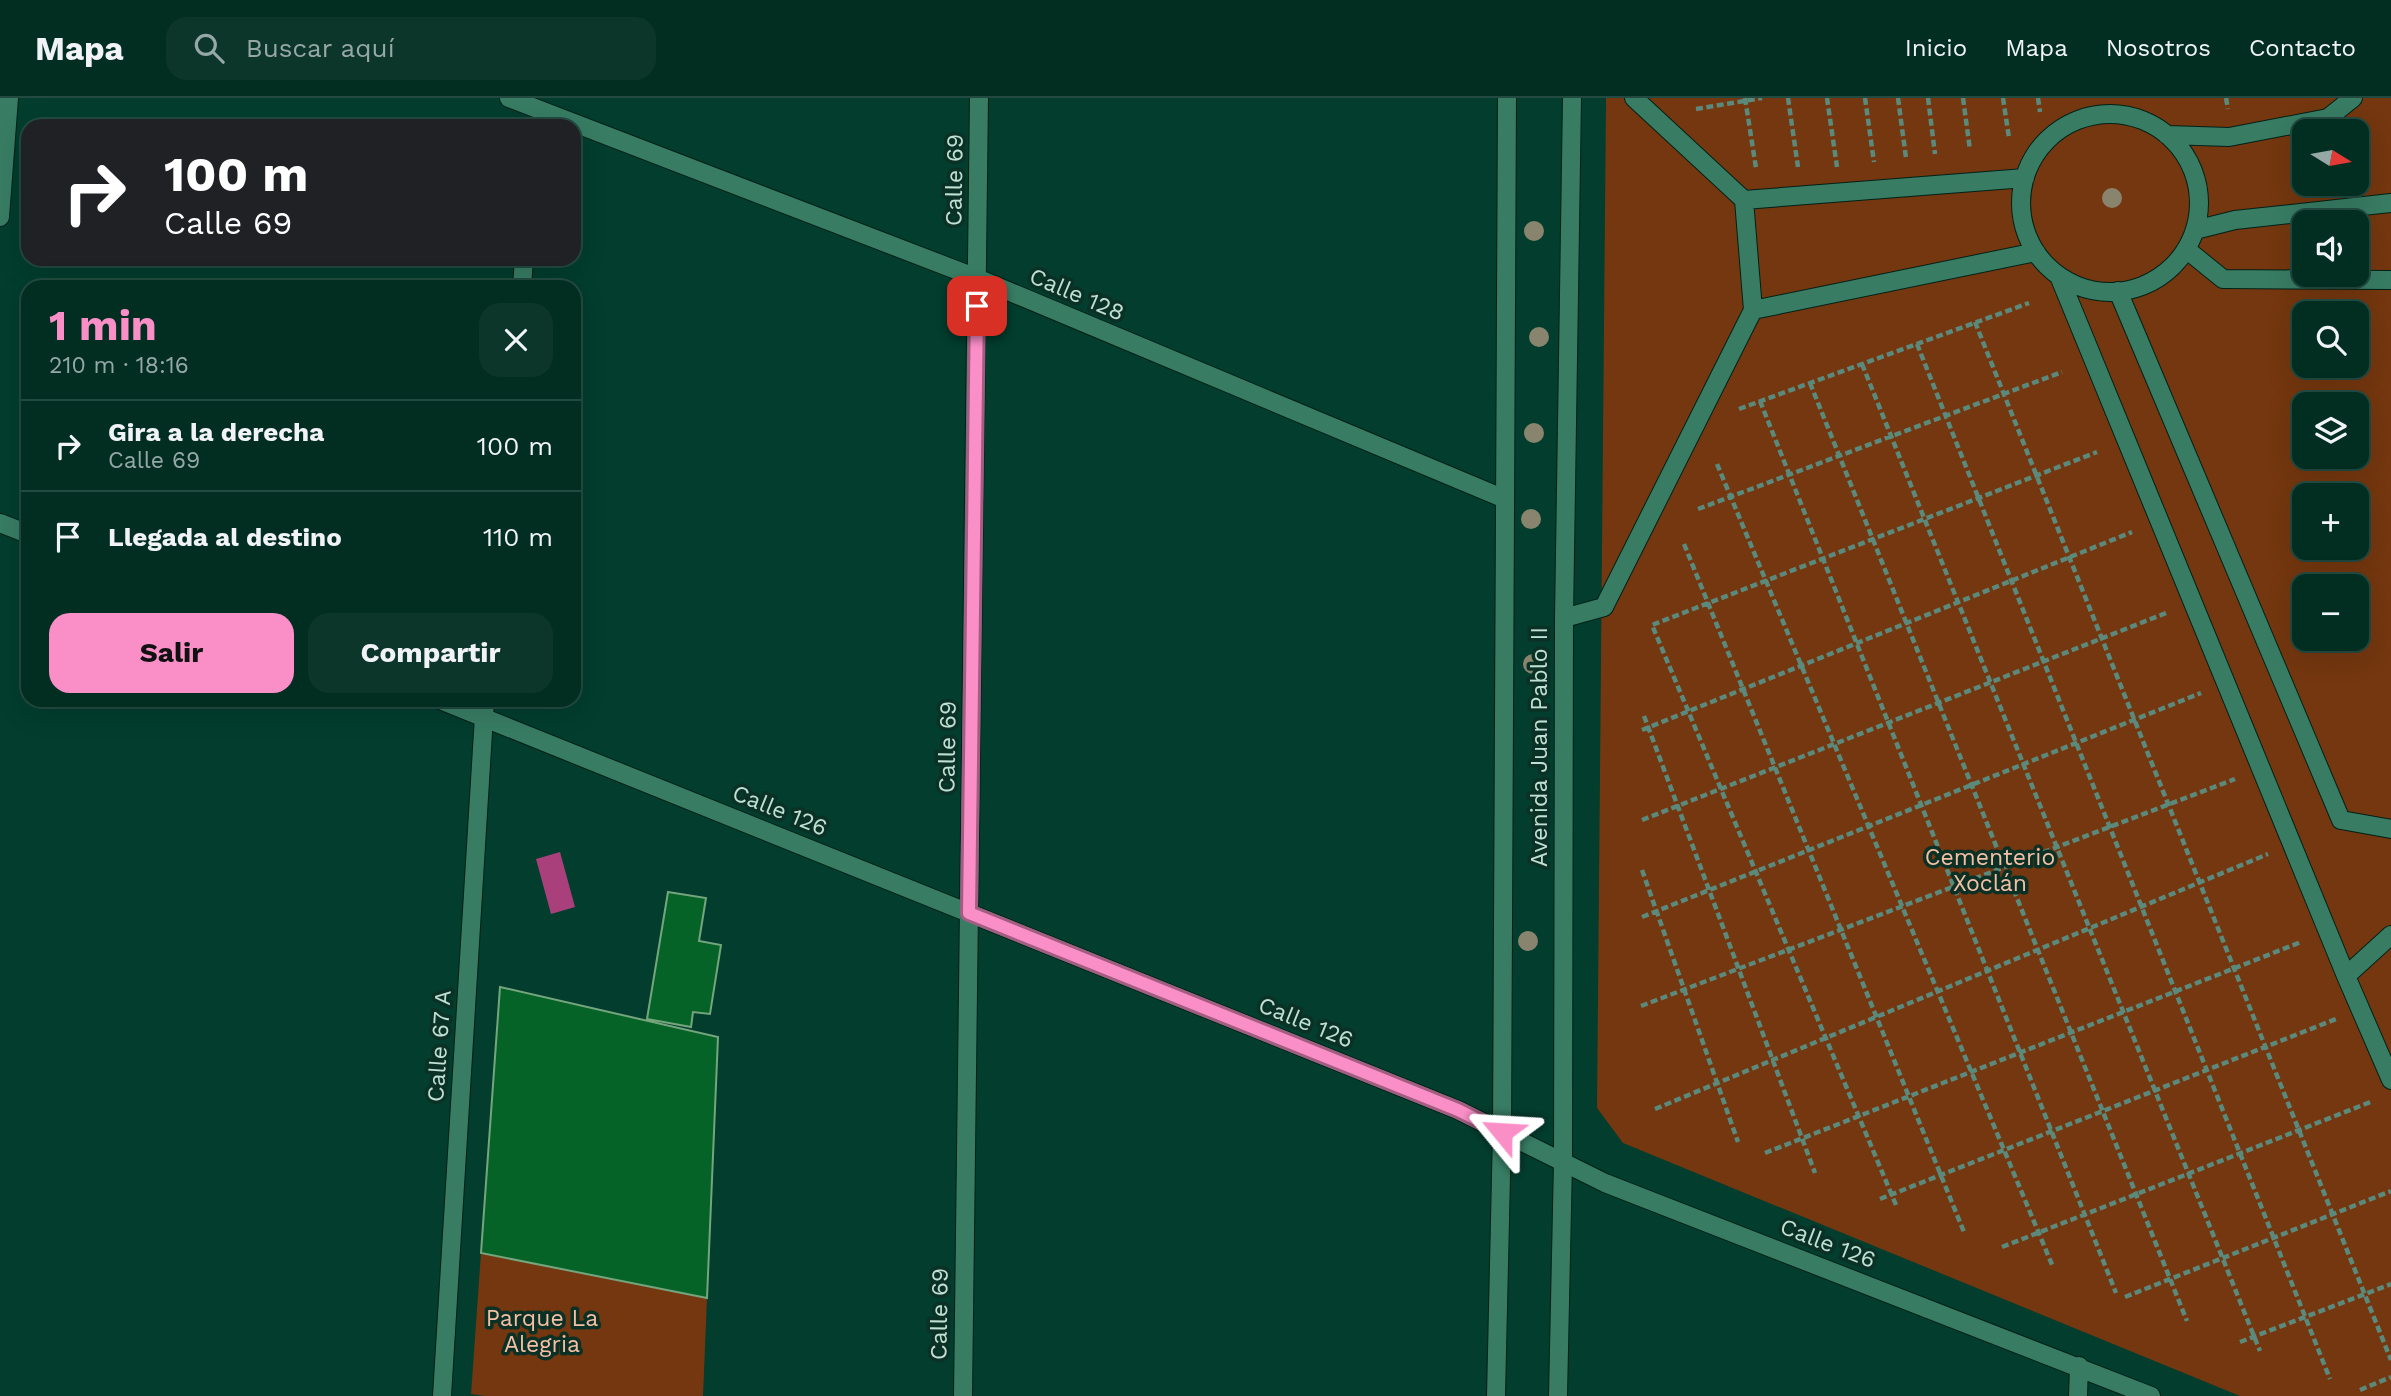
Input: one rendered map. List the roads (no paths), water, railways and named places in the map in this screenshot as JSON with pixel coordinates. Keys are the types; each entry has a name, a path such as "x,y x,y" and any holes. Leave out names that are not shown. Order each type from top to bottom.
{"street":[{"path":"0,217 9,98"},
{"name":"Calle 128","path":"509,98 537,118"},
{"name":"Calle 69","path":"963,1396 979,98"},
{"name":"Avenida Juan Pablo II","path":"1496,1396 1502,1132 1507,98"},
{"name":"Avenida Juan Pablo II","path":"1558,1396 1563,1162 1564,618 1572,98"},
{"path":"1564,618 1604,607 1752,310 1744,200 1634,98"},
{"path":"2167,135 2230,137 2328,118 2353,98"},
{"path":"2113,114 2142,120 2167,135 2186,156 2196,182 2199,210 2195,230 2186,249 2171,268 2152,282 2129,290 2105,292 2081,288 2059,276 2036,252 2025,229 2021,203 2025,178 2038,151 2058,130 2085,118 2113,114"},
{"name":"Calle 128","path":"581,134 977,278 1505,499"},
{"path":"1744,200 2025,178"},
{"path":"2195,230 2235,220 2391,202"},
{"path":"2186,249 2223,279 2391,280"},
{"path":"1752,310 2036,252"},
{"path":"2059,276 2391,1080"},
{"path":"2118,291 2341,820 2391,829"},
{"path":"0,523 21,531"},
{"name":"Calle 126","path":"484,709 969,913 1458,1110 1618,1188 2151,1396"},
{"name":"Calle 67 A","path":"442,1396 484,709"},
{"path":"2346,976 2391,935"},
{"path":"2078,1366 2078,1396"}],"park label":[{"name":"Cementerio Xoclán","path":"1990,870"},
{"name":"Parque La Alegria","path":"542,1331"}]}
